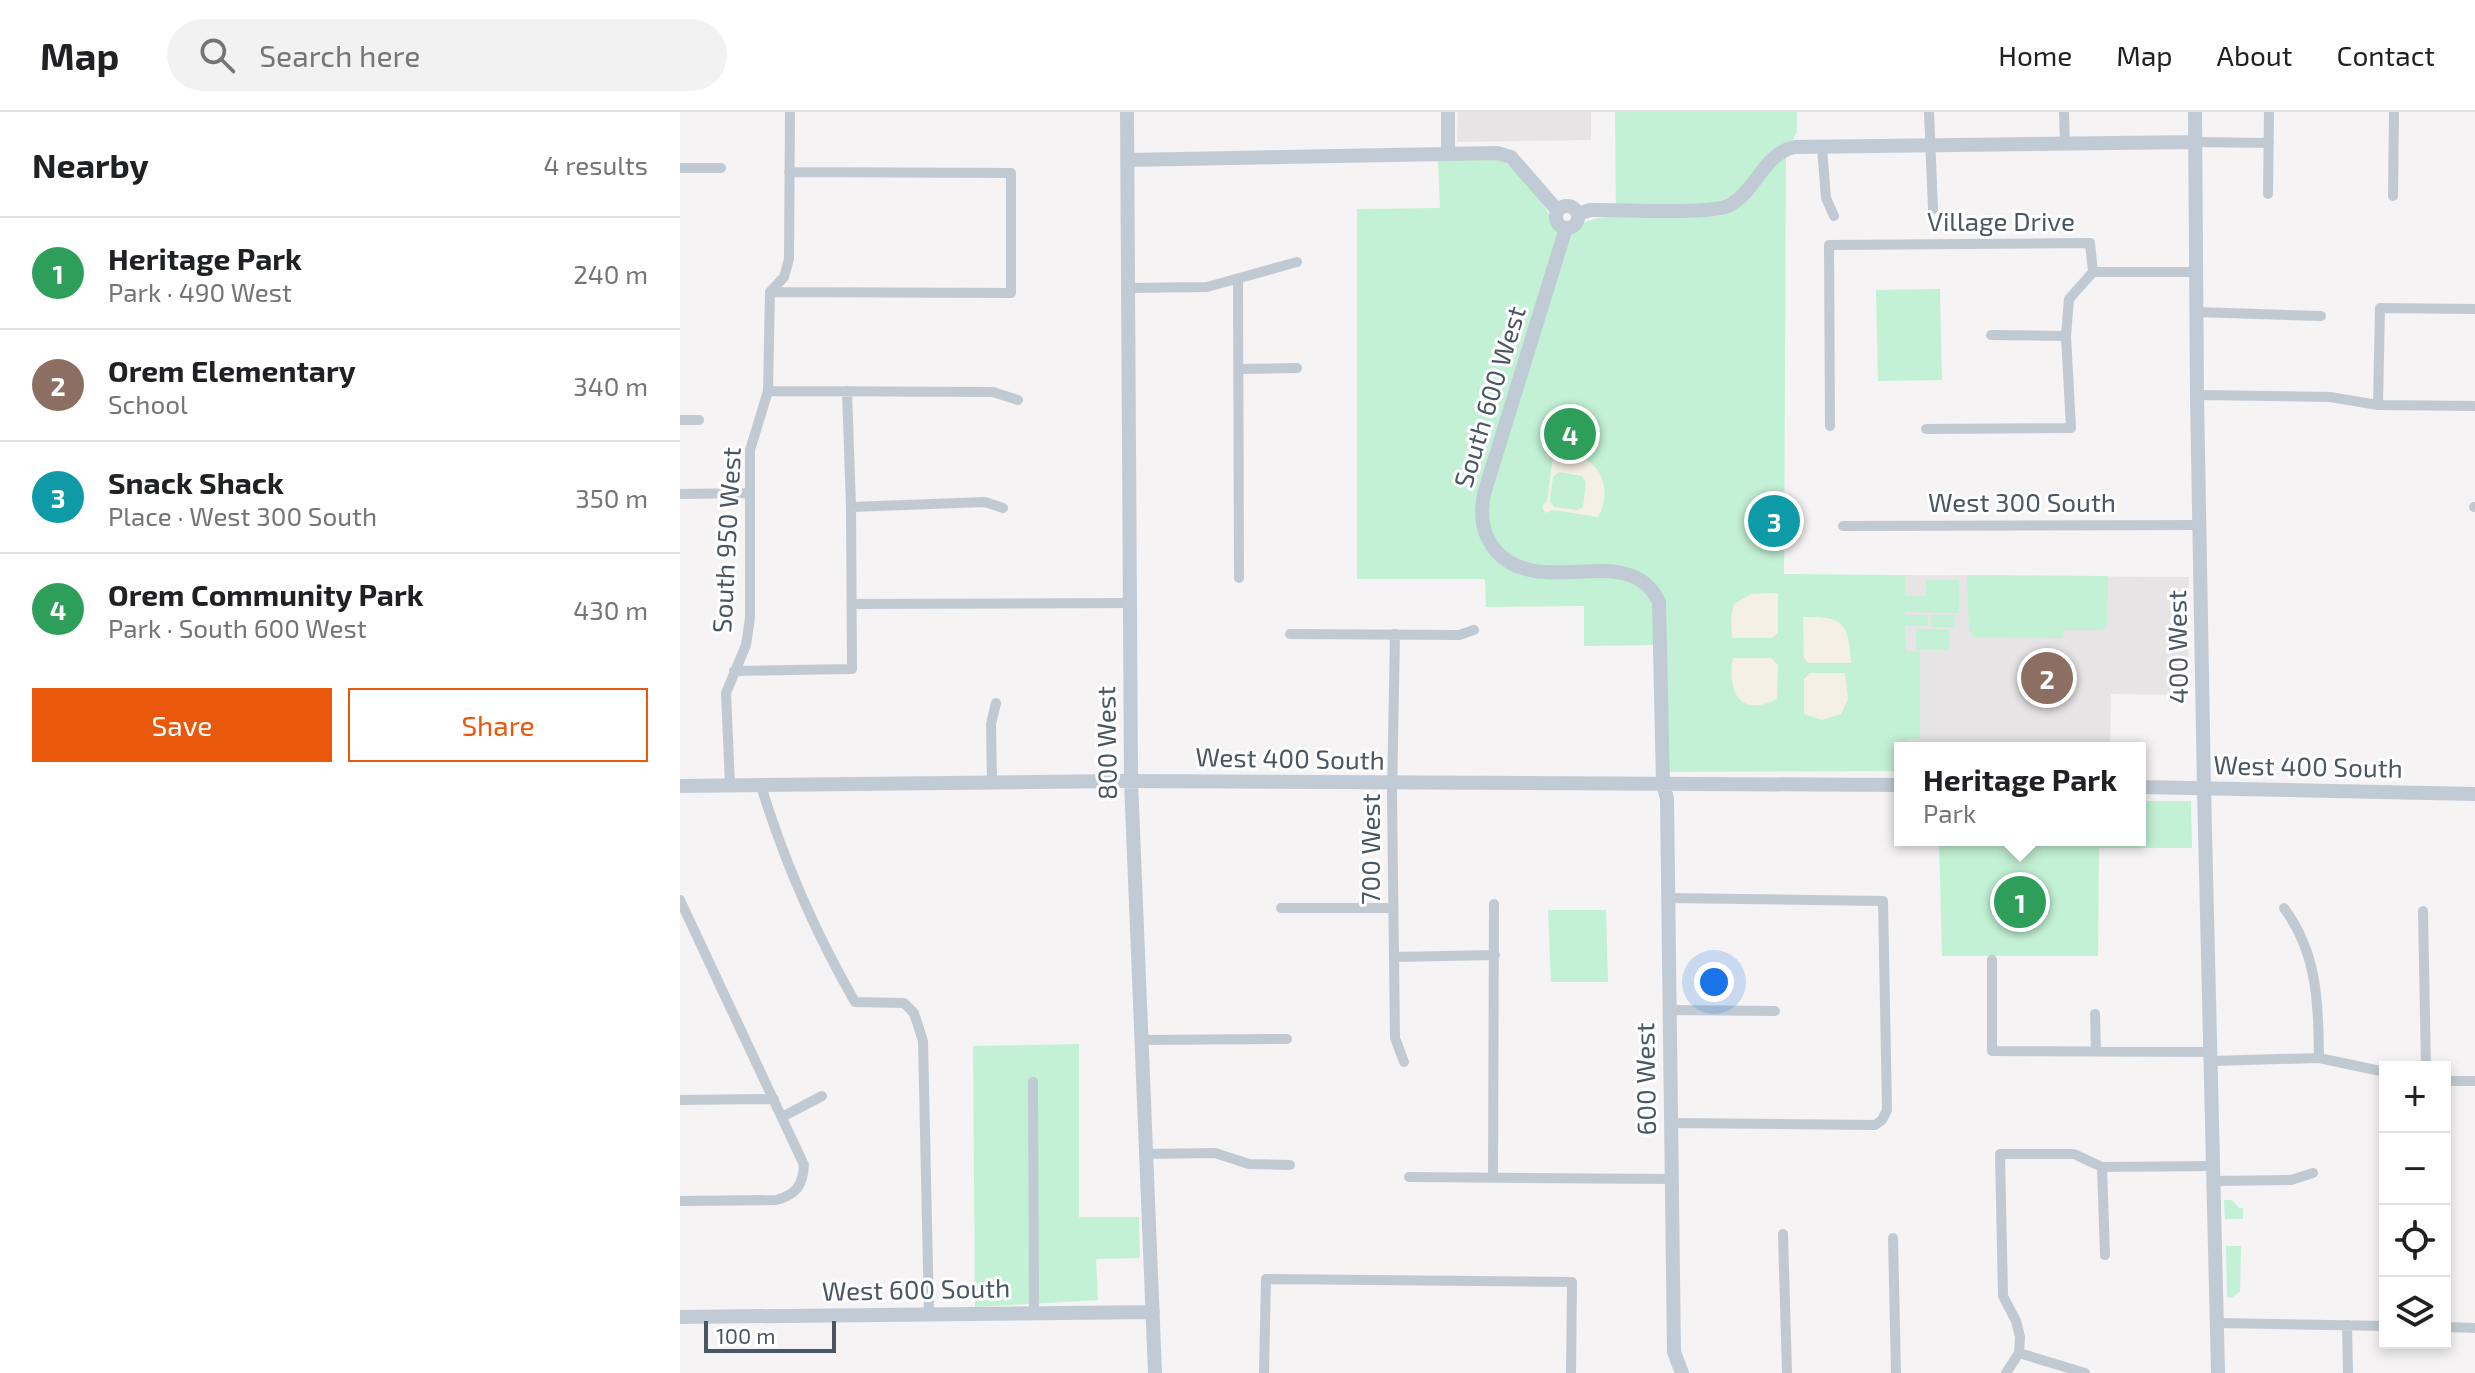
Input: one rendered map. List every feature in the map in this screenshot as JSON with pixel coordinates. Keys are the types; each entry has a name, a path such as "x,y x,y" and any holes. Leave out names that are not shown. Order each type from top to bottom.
{"street":[{"path":"770,292 784,277 789,259 790,112"},
{"name":"800 West","path":"1127,112 1131,781 1155,1373"},
{"path":"1448,112 1448,154"},
{"path":"1929,112 1933,209"},
{"path":"2064,112 2065,144"},
{"name":"400 West","path":"2195,112 2204,789 2218,1373"},
{"path":"2268,194 2269,112"},
{"path":"2393,196 2394,112"},
{"path":"1578,214 1590,210 1729,207 1784,150 2269,143"},
{"path":"1822,148 1826,198 1834,216"},
{"path":"1128,160 1497,153 1511,157 1558,211"},
{"path":"680,168 721,168"},
{"path":"770,292 1011,293 1011,173 789,172"},
{"path":"1558,211 1569,206 1578,214"},
{"path":"1558,211 1556,220 1566,228 1574,225 1578,214"},
{"name":"South 600 West","path":"1566,228 1484,494 1482,525 1493,547 1517,567 1537,572 1625,572 1644,580 1654,591 1660,609 1663,783"},
{"name":"Village Drive","path":"1830,426 1829,245 2090,243 2093,272"},
{"path":"1128,288 1207,287 1297,262"},
{"path":"1926,429 2071,428 2066,336 2069,299 2093,272 2196,272"},
{"path":"1238,279 1239,578"},
{"name":"South 950 West","path":"730,785 726,693 746,645 750,618 750,450 768,391 770,292"},
{"path":"2378,405 2380,308 2475,309"},
{"path":"2196,312 2321,316"},
{"path":"1991,335 2066,336"},
{"path":"1240,369 1297,368"},
{"path":"768,391 993,392 1018,400"},
{"path":"734,671 852,669 847,391"},
{"path":"2197,395 2330,397 2378,405 2475,406"},
{"path":"680,420 699,420"},
{"path":"680,494 750,493"},
{"path":"851,507 985,502 1003,508"},
{"name":"West 300 South","path":"1843,526 2200,525"},
{"path":"852,604 1130,603"},
{"path":"1290,634 1459,635 1474,630"},
{"name":"700 West","path":"1395,634 1392,784 1395,1038 1404,1062"},
{"path":"992,781 991,724 996,703"},
{"name":"West 400 South","path":"680,786 992,781 1894,785"},
{"name":"600 West","path":"1663,783 1667,799 1674,1352 1682,1373"},
{"path":"761,786 775,833 800,893 835,968 855,1002 904,1003 914,1013 923,1041 929,1314"},
{"name":"West 400 South","path":"2146,787 2475,794"},
{"path":"1668,898 1883,901 1887,1110 1875,1125 1671,1123"},
{"path":"680,900 804,1165 799,1188 790,1197 776,1200 680,1201"},
{"path":"1493,1177 1494,904"},
{"path":"1281,908 1393,908"},
{"path":"2284,908 2299,929 2314,976 2319,1058"},
{"path":"2423,911 2426,1061"},
{"path":"1394,957 1495,955"},
{"path":"1992,960 1992,1051 2319,1058 2379,1071"},
{"path":"1670,1010 1775,1011"},
{"path":"2095,1014 2096,1051"},
{"path":"1142,1040 1287,1039"},
{"path":"2451,1081 2475,1081"},
{"path":"1033,1082 1034,1313"},
{"path":"782,1117 822,1096"},
{"path":"680,1100 774,1099"},
{"path":"1145,1154 1215,1153 1249,1164 1290,1165"},
{"path":"2006,1373 2019,1353 2020,1337 2016,1321 2003,1296 2000,1154 2074,1154 2102,1167 2213,1166"},
{"path":"2102,1167 2105,1255"},
{"path":"2213,1181 2291,1180 2313,1173"},
{"path":"1409,1177 1671,1179"},
{"path":"1783,1234 1787,1373"},
{"path":"1893,1238 1896,1373"},
{"path":"1264,1373 1266,1279 1572,1282 1571,1373"},
{"name":"West 600 South","path":"680,1317 1153,1312"},
{"path":"2217,1323 2379,1326"},
{"path":"2347,1325 2348,1373"},
{"path":"2451,1327 2475,1328"},
{"path":"2019,1353 2085,1373"}],"shaded area":[{"path":"1458,112 1591,112 1591,140 1457,142"},
{"path":"1905,575 2189,577 2188,695 2111,694 2110,742 1906,742"}],"green space":[{"path":"1615,112 1797,112 1797,131 1786,154 1784,574 1905,575 1905,596 1926,596 1926,580 1959,580 1959,613 1905,612 1906,615 1928,615 1928,626 1905,626 1906,651 1920,652 1920,739 1894,742 1894,771 1663,772 1655,645 1584,646 1584,606 1486,607 1485,579 1357,579 1357,209 1440,208 1438,161 1478,159 1501,161 1516,171 1540,200 1555,227 1571,234 1591,220 1616,217"},
{"path":"1940,289 1942,380 1878,381 1876,290"},
{"path":"1967,575 2108,576 2107,626 2101,630 2064,630 2063,638 1975,637 1969,631"},
{"path":"1931,615 1954,615 1955,627 1931,627"},
{"path":"1916,629 1949,630 1949,650 1916,650"},
{"path":"2146,801 2191,801 2192,848 2099,848 2098,956 1942,956 1939,846 2146,846"},
{"path":"1548,910 1606,910 1608,982 1551,982"},
{"path":"1079,1044 1079,1217 1139,1217 1140,1258 1096,1259 1098,1300 975,1307 973,1046"},
{"path":"2224,1200 2232,1200 2243,1208 2243,1219 2225,1219"},
{"path":"2226,1246 2241,1246 2240,1292 2231,1298 2227,1297"}],"sand":[{"path":"1566,454 1578,456 1595,467 1601,476 1605,496 1598,517 1553,510 1546,513 1543,509 1547,501 1553,457","holes":["1559,472 1582,476 1586,482 1583,507 1578,510 1554,507 1550,501 1553,477"]},
{"path":"1778,593 1778,633 1771,638 1732,638 1734,604 1751,594"},
{"path":"1803,617 1827,618 1841,624 1848,638 1851,663 1809,663 1804,658"},
{"path":"1733,658 1771,658 1778,665 1777,699 1754,705 1739,698 1732,681"},
{"path":"1810,673 1845,673 1848,699 1841,714 1822,720 1804,714 1804,679"}],"place":[{"name":"Orem Community Park","path":"1570,434"},
{"name":"Snack Shack","path":"1774,521"},
{"name":"Orem Elementary","path":"2047,678"},
{"name":"Heritage Park","path":"2020,902"}]}
